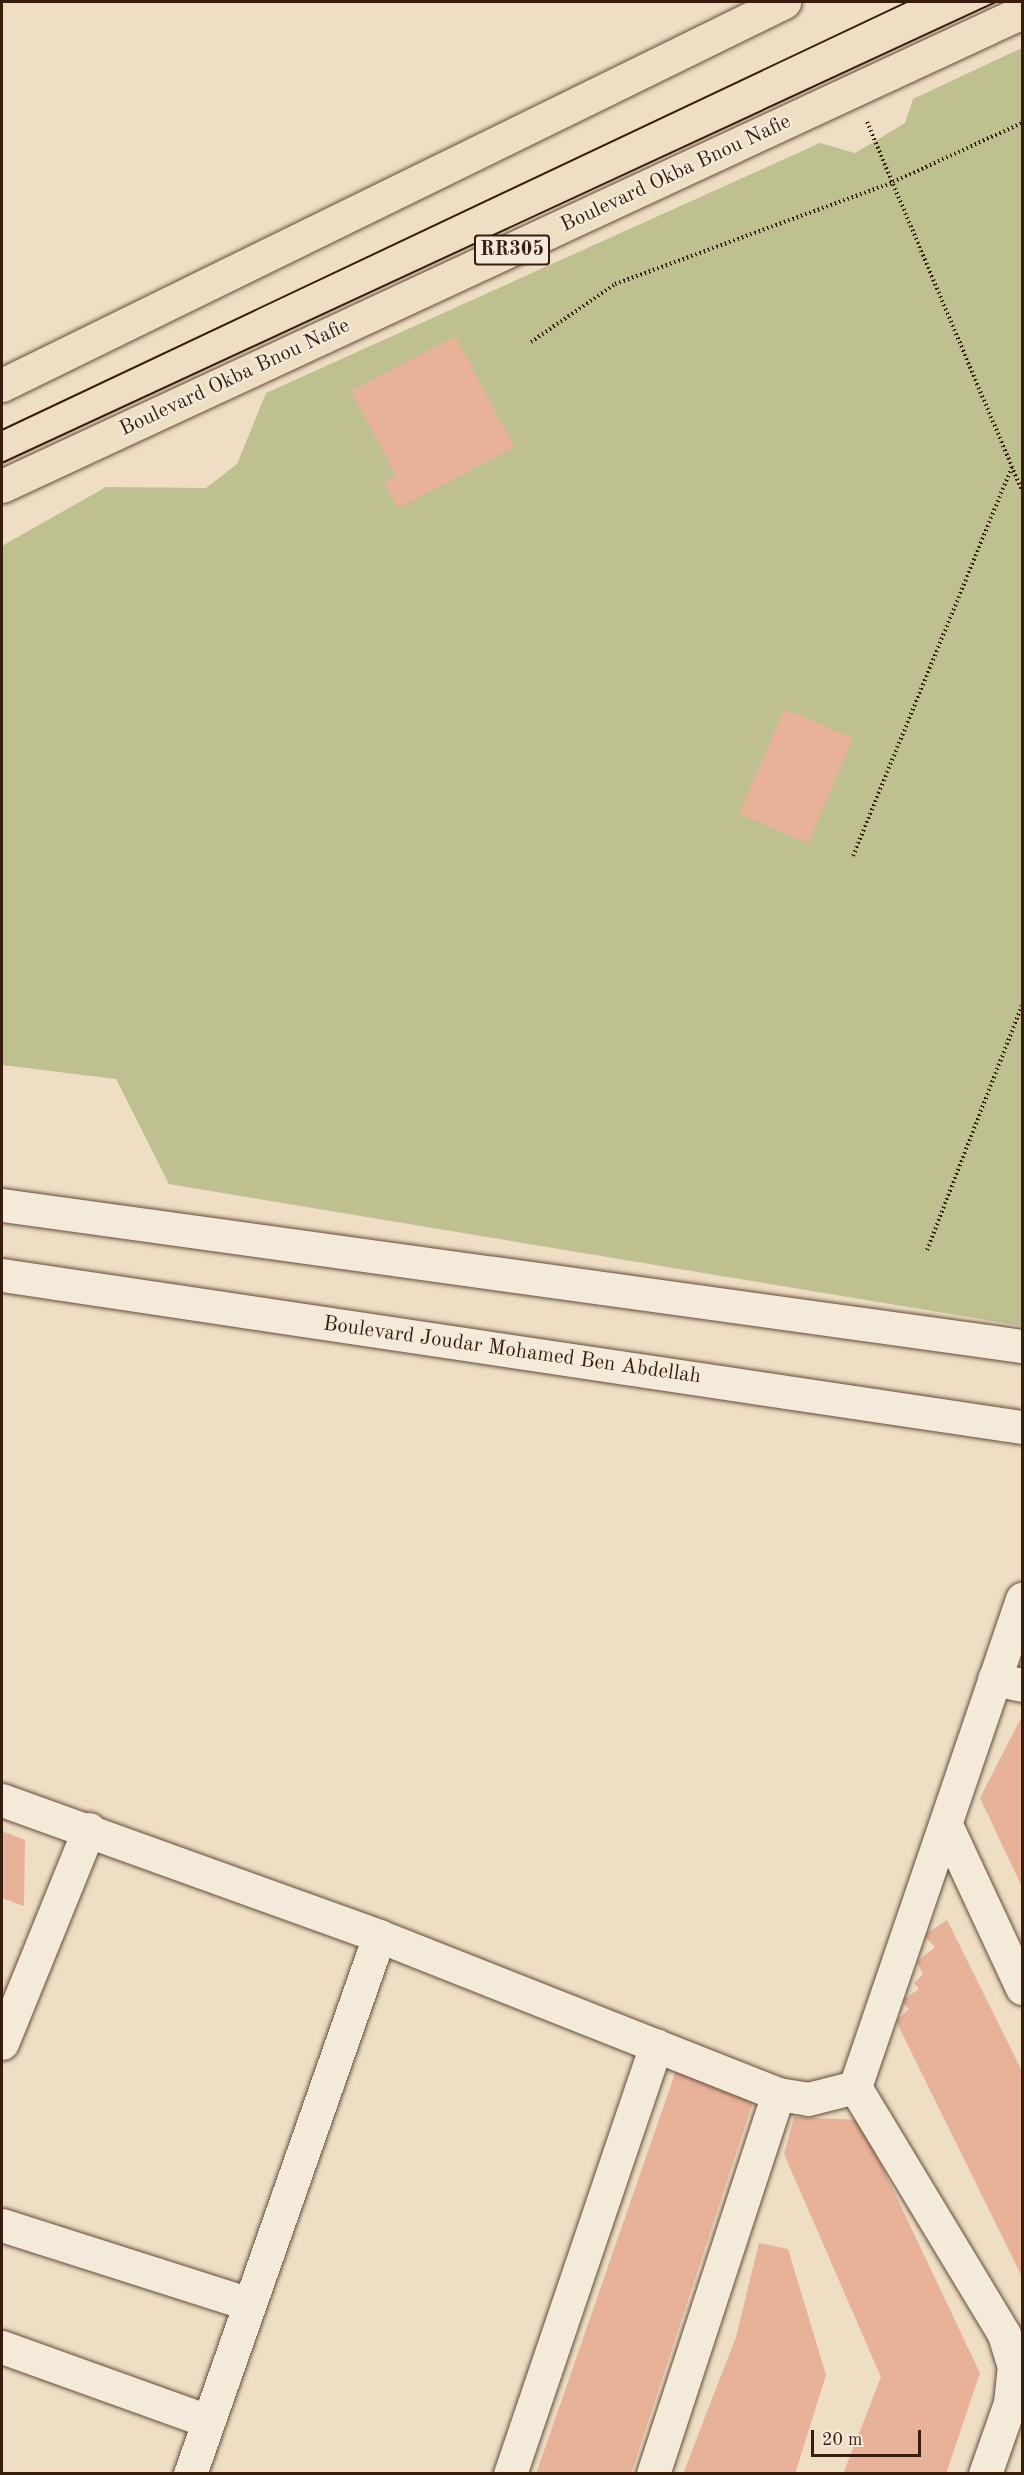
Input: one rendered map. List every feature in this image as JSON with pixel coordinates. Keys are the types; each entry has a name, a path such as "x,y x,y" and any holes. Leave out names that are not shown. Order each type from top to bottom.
{"main road":[{"path":"2,385 783,2"},
{"name":"Boulevard Okba Bnou Nafie","path":"2,486 1023,12"}],"street":[{"path":"2,1205 1023,1346"},
{"name":"Boulevard Joudar Mohamed Ben Abdellah","path":"2,1275 1023,1427"},
{"path":"855,2087 946,1825 1008,1682 1023,1599"},
{"path":"2,1800 89,1829 379,1936 778,2094 808,2099 855,2087"},
{"path":"946,1825 1023,1988"},
{"path":"2,2043 89,1829"},
{"path":"190,2474 379,1936"},
{"path":"510,2474 656,2045"},
{"path":"855,2087 1004,2334 1014,2367 1010,2403 985,2474"},
{"path":"653,2474 778,2094"},
{"path":"2,2225 249,2304"},
{"path":"2,2346 207,2421"}],"path":[{"path":"854,90 1023,490"},
{"path":"531,342 615,284 893,182 1023,123"},
{"path":"853,856 1013,467"},
{"path":"927,1250 1023,1005"}],"green space":[{"path":"1022,48 1022,1326 169,1184 116,1079 2,1065 2,546 106,487 206,488 237,464 266,393 820,143 855,153 905,123 913,99"}],"building":[{"path":"455,336 514,447 398,508 384,482 396,476 351,391"},
{"path":"784,709 853,738 808,843 739,814"},
{"path":"1022,1716 1022,1887 980,1798"},
{"path":"2,1831 25,1840 24,1906 2,1898"},
{"path":"947,1920 1022,2071 1022,2277 896,2021 909,2009 901,2001 919,1989 914,1983 923,1974 917,1962 935,1947 924,1935"},
{"path":"680,2059 756,2093 631,2474 536,2474"},
{"path":"794,2117 860,2120 980,2373 946,2474 843,2474 881,2377 784,2154"},
{"path":"759,2243 788,2249 826,2375 795,2474 683,2474 736,2337"}],"tram line":[{"path":"2,430 907,2"},
{"path":"2,463 996,2"}]}
